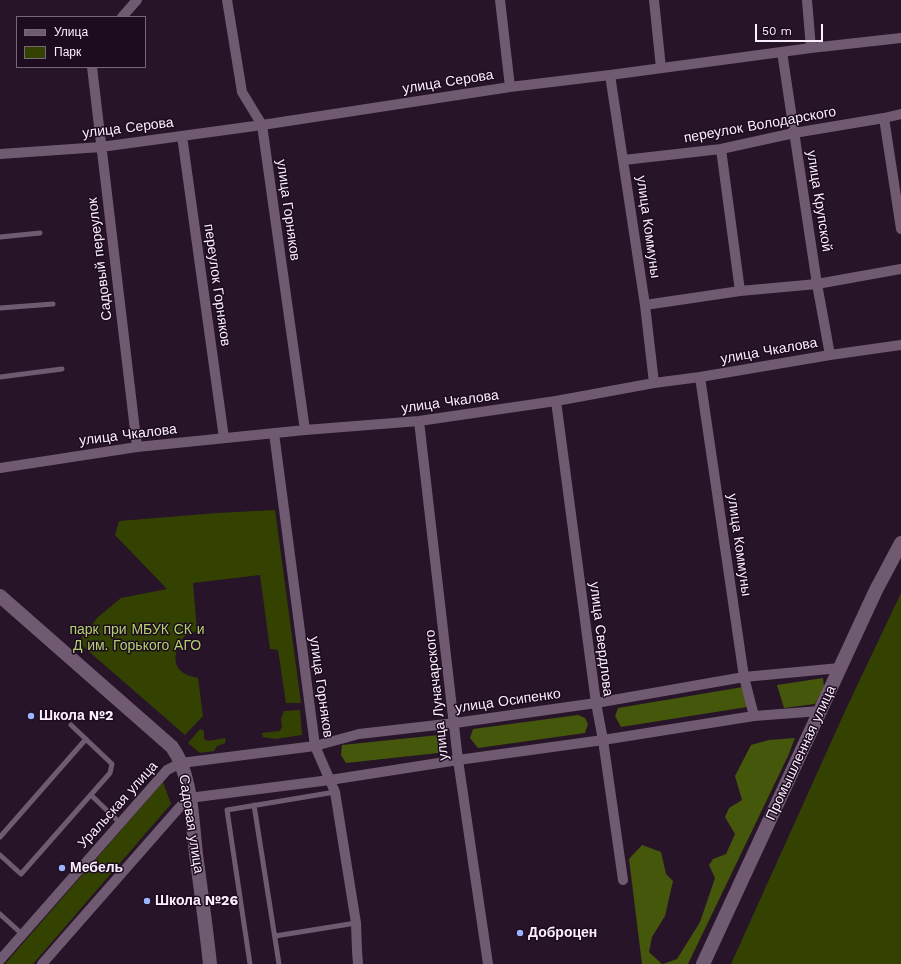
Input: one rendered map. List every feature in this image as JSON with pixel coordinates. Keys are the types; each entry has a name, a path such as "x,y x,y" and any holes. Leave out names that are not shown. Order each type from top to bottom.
{"main road":[{"name":"Промышленная улица","path":"704,964 876,590 901,543"},
{"name":"Садовая улица","path":"0,596 172,748 181,763 189,798 210,964"}],"street":[{"path":"123,16 137,0"},
{"name":"улица Горняков","path":"227,0 242,92 262,125 306,430"},
{"path":"500,0 510,87"},
{"path":"654,0 661,68"},
{"path":"807,0 811,48"},
{"name":"улица Серова","path":"0,154 101,147 262,125 510,87 811,48 901,38"},
{"name":"улица Крупской","path":"782,52 817,284 830,355"},
{"name":"Садовый переулок","path":"92,68 137,447"},
{"name":"улица Коммуны","path":"610,75 645,305 654,383"},
{"name":"переулок Володарского","path":"624,160 721,149 794,132 901,114"},
{"path":"884,118 901,228"},
{"name":"переулок Горняков","path":"182,136 224,438"},
{"path":"721,149 740,291"},
{"path":"645,305 740,291 817,284 901,269"},
{"name":"улица Чкалова","path":"0,468 137,447 306,430 419,422 556,401 654,383 901,345"},
{"name":"улица Коммуны","path":"700,377 744,677 754,716"},
{"name":"улица Свердлова","path":"556,401 596,703 603,740 623,880"},
{"name":"улица Луначарского","path":"419,422 455,723 458,760 488,964"},
{"name":"улица Горняков","path":"274,434 315,746 335,792 356,923 358,964"},
{"name":"улица Осипенко","path":"181,763 315,746 358,734 455,723 596,703 744,677 840,668"},
{"path":"42,964 189,798 330,780 754,716 820,711"},
{"name":"Уральская улица","path":"0,960 167,770 181,763"}],"lane":[{"path":"0,237 40,234"},
{"path":"0,308 53,304"},
{"path":"0,377 62,368"},
{"path":"0,855 21,874 110,773 112,764 71,725"},
{"path":"0,837 86,739"},
{"path":"250,964 227,810 335,792"},
{"path":"91,795 120,823"},
{"path":"254,805 279,964"},
{"path":"0,914 22,934"},
{"path":"275,936 356,923"}],"green space":[{"name":"парк при МБУК СК и Д им. Горького АГО","path":"275,510 301,703 286,703 278,650 270,649 260,575 193,583 197,631 183,638 178,645 176,663 182,672 189,676 198,678 203,716 185,735 78,642 98,617 121,598 167,589 115,535 119,521"},
{"path":"901,593 901,964 731,964 846,709"},
{"path":"823,678 824,687 815,704 784,708 777,685"},
{"path":"743,687 747,707 621,727 615,716 618,708"},
{"path":"300,710 302,735 275,739 263,737 262,733 280,731 282,727 281,718 284,711"},
{"path":"578,715 585,718 588,724 585,733 478,748 470,738 473,729"},
{"path":"200,729 204,731 204,739 208,741 226,738 225,743 217,746 214,751 200,753 188,743"},
{"path":"439,735 444,740 444,748 438,753 346,763 341,755 342,745"},
{"path":"795,738 788,756 688,964 663,964 677,959 700,922 715,878 709,865 713,859 726,854 735,834 725,817 729,808 742,800 735,776 751,745 769,740"},
{"path":"163,782 171,804 33,964 5,964"},
{"path":"642,845 661,852 666,874 673,881 665,916 652,937 649,952 662,964 642,964 629,859"}],"place":[{"name":"Школа №2","path":"31,716"},
{"name":"Мебель","path":"62,868"},
{"name":"Школа №26","path":"147,901"},
{"name":"Доброцен","path":"520,933"}]}
